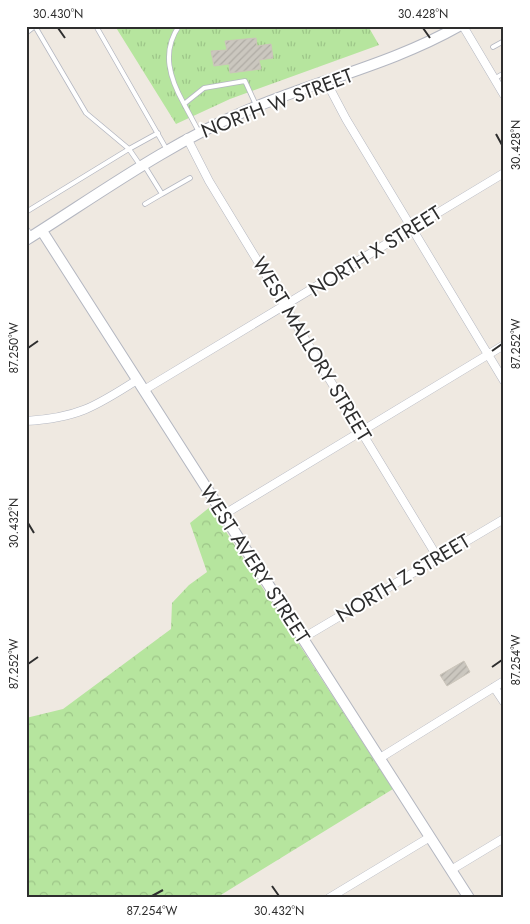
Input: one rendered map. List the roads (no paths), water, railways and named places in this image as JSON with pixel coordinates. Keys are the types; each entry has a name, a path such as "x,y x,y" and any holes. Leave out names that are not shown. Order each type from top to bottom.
{"street":[{"path":"461,26 504,95"},
{"name":"NORTH W STREET","path":"28,235 42,230 167,150 199,132 257,107 404,54 461,26"},
{"path":"327,83 346,119 504,381"},
{"name":"WEST MALLORY STREET","path":"187,138 209,181 438,558"},
{"name":"NORTH X STREET","path":"144,390 504,173"},
{"name":"WEST AVERY STREET","path":"42,230 468,898"},
{"path":"224,515 504,346"},
{"path":"26,420 55,419 84,412 137,380"},
{"name":"NORTH Z STREET","path":"303,638 504,519"},
{"path":"380,758 504,681"},
{"path":"494,688 504,702"},
{"path":"329,898 430,837"},
{"path":"451,870 504,838"}],"lane":[{"path":"96,26 167,150"},
{"path":"179,26 168,50 168,58 174,86 199,132"},
{"path":"26,33 35,27 86,113 129,149 162,194"},
{"path":"494,47 504,41"},
{"path":"494,79 504,73"},
{"path":"184,104 204,88 245,82 257,107"},
{"path":"26,212 158,133"},
{"path":"145,204 190,178"}]}
